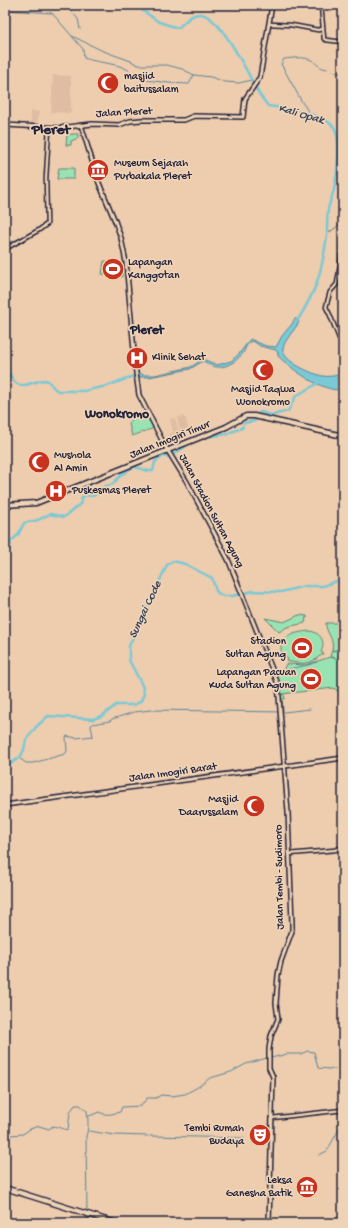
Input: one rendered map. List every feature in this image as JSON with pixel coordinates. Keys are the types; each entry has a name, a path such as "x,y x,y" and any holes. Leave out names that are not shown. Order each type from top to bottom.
{"main road":[{"path":"270,24 272,5"},
{"name":"Jalan Pleret","path":"5,125 49,128 81,125 119,125 130,121 141,120 184,120 194,116 243,117 246,97 259,78 270,24"},
{"name":"Jalan Stadion Sultan Agung","path":"81,125 99,183 121,238 126,262 136,376 141,399 228,559 278,684 284,766"},
{"name":"Jalan Imogiri Timur","path":"5,505 36,503 170,454 249,415 343,436"},
{"name":"Jalan Imogiri Barat","path":"5,806 343,758"},
{"name":"Jalan Tembi - Sudimoro","path":"269,1223 273,1077 269,1068 269,1056 271,1036 278,1019 276,1003 280,962 289,939 292,923 288,812 284,766"},
{"path":"5,1188 116,1223"},
{"path":"329,1223 343,1220"}],"street":[{"path":"321,5 322,29 325,40 343,42"},
{"path":"270,24 292,25 318,30 322,29"},
{"path":"5,249 40,230 46,224 46,179 49,128"},
{"path":"343,238 341,266 337,284 330,292 326,307 338,336 343,342"},
{"path":"289,854 335,850 343,847"},
{"path":"272,1118 343,1110"}],"shaded area":[{"path":"53,75 71,76 71,113 51,112"},
{"path":"31,111 39,112 37,126 31,126"},
{"path":"183,416 186,418 189,431 185,433 188,441 183,443 177,418"},
{"path":"175,418 182,444 172,447 169,434 173,433 170,419"}],"green space":[{"path":"78,134 78,138 71,141 71,145 66,145 67,135"},
{"path":"59,168 74,168 74,179 57,179"},
{"name":"Lapangan Kanggotan","path":"104,261 123,264 122,277 102,274"},
{"path":"145,413 154,428 132,436 129,424 133,418"},
{"path":"299,615 307,616 305,623 287,627 279,632 265,618 284,622"},
{"path":"343,620 343,661 330,656 333,646 326,623 337,623"},
{"name":"Stadion Sultan Agung","path":"310,631 322,638 323,645 321,652 324,654 313,661 306,663 287,661 288,659 281,650 284,640 292,635"},
{"name":"Lapangan Pacuan Kuda Sultan Agung","path":"330,657 343,661 343,693 342,691 334,688 281,694 284,695 285,699 282,699 282,712 279,686 275,674 277,673 275,670 279,672 283,671 286,664 306,665"}],"water":[{"path":"295,318 299,322 285,342 283,349 284,354 292,362 312,373 325,376 338,375 338,389 328,388 313,382 278,356 276,350 260,346 253,341 248,344 243,353 237,359 225,366 216,367 203,361 190,369 149,377 132,377 141,373 143,375 155,375 191,367 203,359 217,365 231,361 239,354 250,339 266,346 276,347"},
{"path":"343,374 342,392 338,390 340,375"}],"waterway":[{"path":"66,5 78,19 80,29"},
{"name":"Kali Opak","path":"135,5 159,22 178,28 194,15 200,14 208,17 217,24 234,48 259,94 268,106 320,117 332,125 335,130 338,146 338,166 334,190 328,210 327,235 323,258 313,293 296,323"},
{"path":"5,10 52,13 83,49 84,58 120,66 133,73 139,79 189,84 194,75"},
{"path":"72,36 103,51 138,65 167,65 182,69 194,75 211,77 225,82 239,83 252,80"},
{"path":"310,114 281,64 284,59 303,58 310,59 321,67 327,69"},
{"path":"332,71 343,74"},
{"path":"327,232 330,232 343,222"},
{"path":"5,369 18,384 25,385 45,380 58,391 84,391 107,386 134,376"},
{"path":"266,414 273,415 288,411 296,396 320,382"},
{"path":"258,416 260,412 265,413"},
{"path":"244,423 255,421 257,417"},
{"path":"205,437 228,434 242,428 243,426"},
{"path":"5,566 11,541 18,535 24,523 38,520 50,514 64,517 80,504 85,495 92,496 97,494 103,487 113,484 119,477 131,468 136,467 153,471 155,462 163,456 170,457 190,443"},
{"name":"Sungai Code","path":"5,768 20,757 24,750 26,740 36,727 48,716 93,719 102,716 116,705 134,705 141,701 144,694 142,685 129,660 129,646 167,565 173,561 185,564 212,578 216,591 224,596 232,596 253,591 281,592 305,586 323,586 343,580"},
{"path":"284,670 317,662"},
{"path":"19,758 26,763 33,763 65,754 67,751 67,736 76,738 93,736 92,724 110,721 134,712 151,710 284,712 310,709"},
{"path":"271,1058 287,1054 301,1054 307,1051 314,1052 318,1068 343,1069"},
{"path":"87,1117 99,1112 107,1114 120,1112 122,1107 141,1106 147,1098 156,1098 161,1095 172,1096 185,1094 210,1078 231,1072 246,1064 267,1058"},
{"path":"5,1134 23,1134 30,1129 39,1126 49,1129 53,1126 68,1130 70,1112 75,1105 80,1105 87,1111 87,1212"},
{"path":"319,1155 327,1151 343,1122"},
{"path":"89,1131 114,1135 148,1136"},
{"path":"150,1136 244,1138"},
{"path":"87,1216 87,1223"}],"place":[{"name":"masjid baitussalam","path":"108,83"},
{"name":"Museum Sejarah Purbakala Pleret","path":"98,170"},
{"name":"Lapangan Kanggotan","path":"113,269"},
{"name":"Klinik Sehat","path":"137,358"},
{"name":"Masjid Taqwa Wonokromo","path":"263,370"},
{"name":"Mushola Al Amin","path":"39,462"},
{"name":"Puskesmas Pleret","path":"56,491"},
{"name":"Stadion Sultan Agung","path":"302,648"},
{"name":"Lapangan Pacuan Kuda Sultan Agung","path":"311,679"},
{"name":"Masjid Daarussalam","path":"254,806"},
{"name":"Tembi Rumah Budaya","path":"260,1135"},
{"name":"Leksa Ganesha Batik","path":"307,1187"}],"district":[{"name":"Pleret","path":"51,130"},
{"name":"Pleret","path":"147,330"},
{"name":"Wonokromo","path":"117,414"}]}
